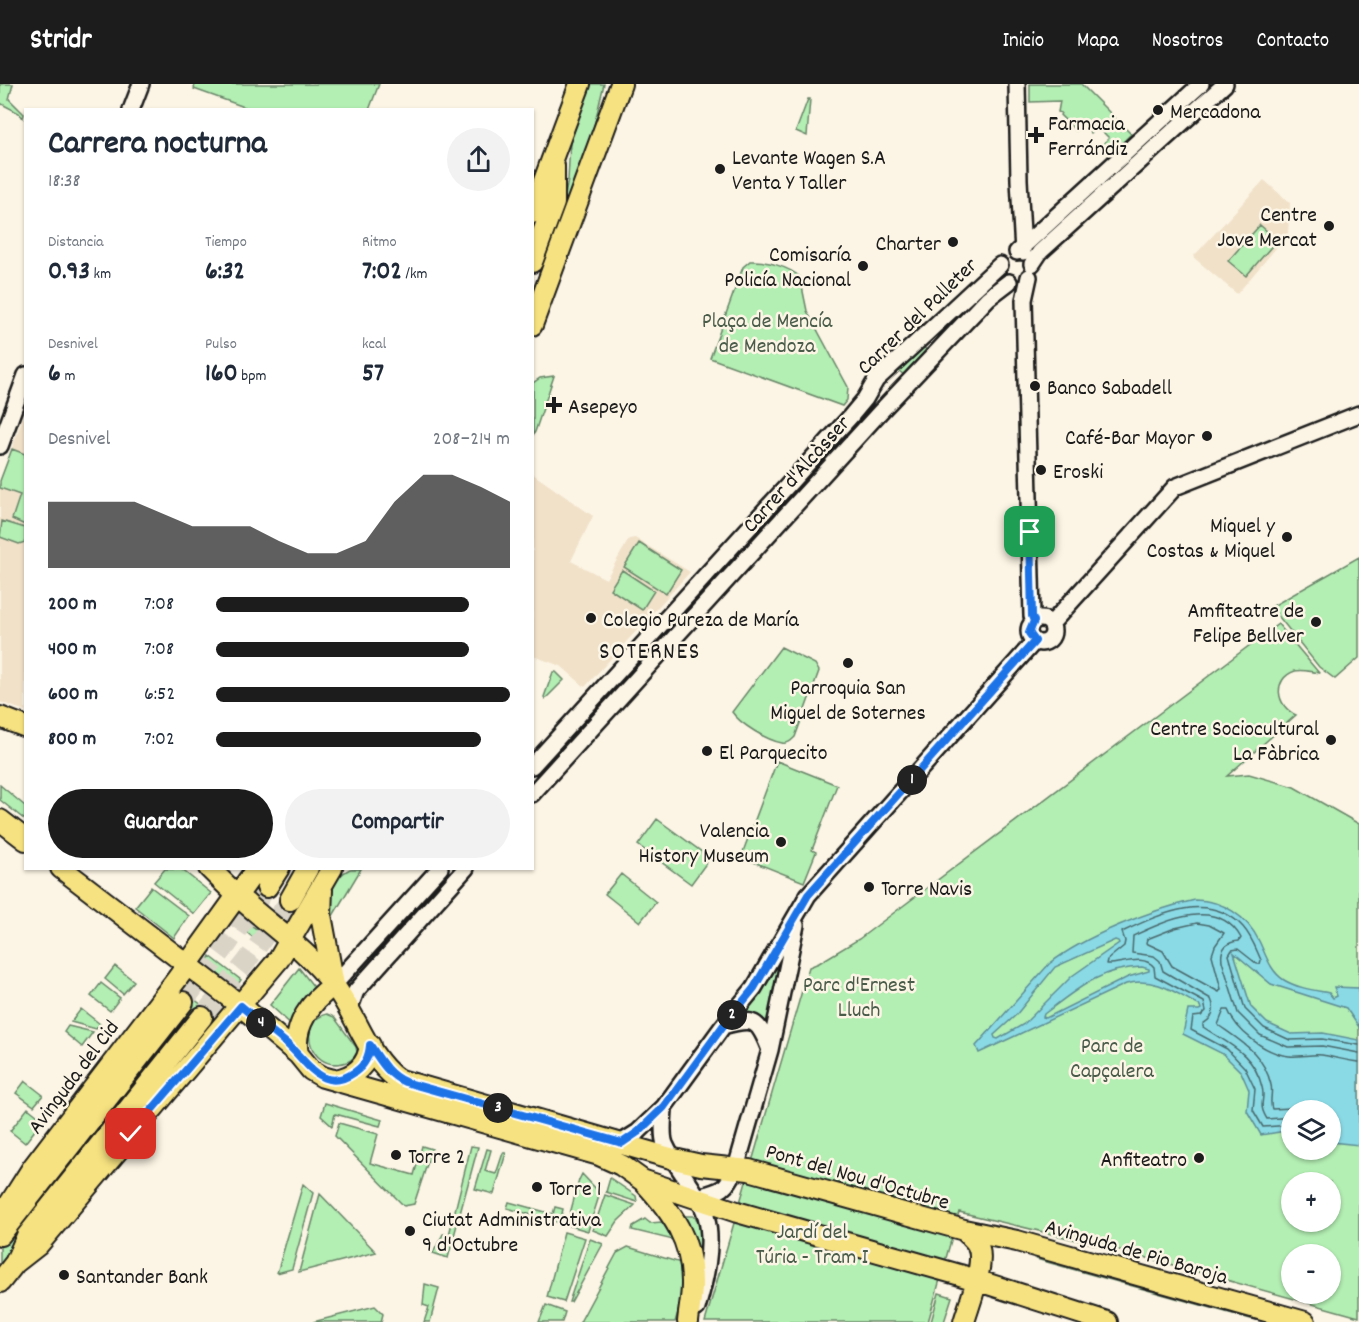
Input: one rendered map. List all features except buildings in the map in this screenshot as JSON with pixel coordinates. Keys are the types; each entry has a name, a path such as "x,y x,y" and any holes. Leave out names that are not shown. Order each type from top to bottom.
{"main road":[{"path":"534,208 580,84"},
{"path":"534,319 619,85"},
{"path":"534,257 554,203 554,155"},
{"path":"0,717 24,726"},
{"path":"0,820 24,838"},
{"path":"64,870 241,1006 298,1054 311,1070 323,1077 600,1155 621,1165 642,1180 673,1215 682,1232 692,1271 688,1322"},
{"path":"211,870 238,896 291,940 334,985 370,1045 364,1065 347,1077 335,1080"},
{"name":"Avinguda del Cid","path":"0,1219 50,1145 187,965 256,870"},
{"path":"267,887 278,870"},
{"path":"290,900 307,870"},
{"path":"327,877 321,915 334,985"},
{"path":"0,1282 15,1263 38,1245 279,959 327,877"},
{"path":"298,1054 297,1041 302,1022 317,999 334,985"},
{"name":"Avinguda del Cid","path":"0,1235 183,1002"},
{"path":"15,1263 27,1236 202,1017"},
{"name":"Pont del Nou d'Octubre","path":"370,1045 387,1070 405,1082 674,1159 701,1165 743,1169 959,1229"},
{"path":"642,1180 737,1212 943,1270 1107,1322"},
{"path":"959,1229 976,1243 980,1263 964,1322"},
{"name":"Avinguda de Pio Baroja","path":"959,1229 1017,1241 1305,1322"}],"street":[{"path":"132,108 141,84"},
{"path":"1017,84 1032,616 1034,621 1029,633 1035,641 1043,643 1050,639 1053,633 1051,624"},
{"path":"1021,266 1201,84"},
{"path":"1000,265 1002,276 1021,266 1046,246 1224,84"},
{"name":"Carrer del Palleter","path":"866,399 876,380 1000,265 1006,255 1021,266 880,412"},
{"path":"0,446 24,380"},
{"name":"Carrer d'Alcàsser","path":"534,764 866,399"},
{"name":"Carrer d'Alcàsser","path":"534,792 880,412"},
{"path":"1051,624 1175,487 1359,414"},
{"name":"Carrer d'Alcàsser","path":"729,551 742,564"},
{"path":"1034,621 1043,620 1051,624"},
{"path":"622,1143 638,1132 664,1107 723,1026 754,988 808,895 1035,641"},
{"path":"607,683 621,695"},
{"path":"334,985 438,870"},
{"path":"349,1010 356,991 463,870"},
{"path":"697,1197 722,1190 732,1177 743,1169 797,915"},
{"path":"723,1026 746,1020 754,1022 762,1028 770,1050"},
{"path":"664,1107 664,1142 706,1216 707,1261 693,1322"}],"shaded area":[{"path":"1264,180 1290,203 1288,234 1237,294 1193,257"},
{"path":"24,414 24,711 0,702 0,481"},
{"name":"Colegio Pureza de María","path":"534,475 593,516 571,561 606,579 629,539 635,538 690,572 585,687 561,666 534,656"}],"green space":[{"path":"0,84 13,84 9,99 24,114 23,118 19,113 0,103"},
{"path":"195,84 379,84 370,108 247,108 194,89"},
{"path":"590,84 604,84 594,126 567,201 564,201 568,180 570,143"},
{"path":"1030,84 1081,84 1131,134 1112,153 1103,144 1109,138 1098,127 1091,133 1083,125 1076,131 1060,115 1061,113 1058,112 1060,101 1030,102"},
{"path":"808,99 810,99 807,136 796,131"},
{"path":"1260,225 1277,240 1246,276 1228,261"},
{"name":"Plaça de Mencía de Mendoza","path":"750,261 776,265 800,277 807,311 848,387 847,400 842,406 710,358 743,267"},
{"path":"922,345 929,353 906,377 897,369"},
{"path":"554,376 534,434 534,382 540,378"},
{"path":"12,449 24,454 24,525 12,519 20,495 0,488 0,481"},
{"path":"2,521 24,528 24,542 19,544 0,537"},
{"path":"639,543 681,570 666,594 624,567"},
{"path":"1359,557 1359,658 1335,679 1319,667 1271,607"},
{"path":"622,570 654,591 642,610 610,589"},
{"name":"Parc de Capçalera","path":"1278,624 1319,673 1298,670 1283,680 1279,693 1281,699 1289,711 1296,715 1227,776 1249,774 1294,787 1359,824 1359,1317 1312,1304 1341,1304 1341,1244 1281,1244 1281,1295 1119,1250 959,1212 928,1322 705,1322 809,967 859,939"},
{"path":"781,647 815,664 819,671 795,737 784,743 776,742 755,731 741,722 732,712"},
{"path":"553,672 564,680 545,699 544,697"},
{"path":"777,761 837,785 812,850 816,852 804,882 741,857"},
{"path":"0,785 24,805 24,819 0,800"},
{"path":"657,819 710,858 691,884 638,845"},
{"path":"164,870 182,870 211,893 194,914 154,882"},
{"path":"348,870 360,870 331,919 333,890 343,873"},
{"path":"621,874 656,902 640,922 605,894"},
{"path":"151,887 189,916 174,938 135,907"},
{"path":"237,921 261,932 269,944 266,948 235,923"},
{"path":"782,953 768,1025 756,1016 744,1012"},
{"path":"210,956 241,980 238,984 216,972 208,960"},
{"path":"115,966 134,981 123,994 105,979"},
{"path":"299,968 317,991 295,1028 270,1005"},
{"path":"101,983 120,998 110,1011 91,996"},
{"path":"177,994 190,996 212,1013 213,1021 74,1198 151,1073 0,1265 0,1245 114,1099 179,996"},
{"path":"81,1009 100,1024 96,1029 71,1022"},
{"path":"327,1014 334,1017 356,1047 356,1054 348,1062 331,1063 322,1060 315,1053 311,1044 312,1025 318,1018"},
{"path":"68,1026 93,1032 82,1047 64,1032"},
{"path":"25,1081 43,1095 34,1106 16,1093"},
{"path":"325,1103 382,1120 380,1126 335,1114 332,1126 321,1116"},
{"path":"28,1108 43,1120 25,1143 10,1131"},
{"path":"339,1123 378,1134 370,1163 414,1175 422,1146 432,1149 414,1204 404,1206 335,1136"},
{"path":"471,1146 478,1147 448,1258 433,1253 443,1234 449,1235"},
{"path":"487,1149 491,1150 485,1171 496,1174 503,1153 506,1153 494,1194 475,1189"},
{"path":"582,1174 600,1193 588,1231 567,1225"},
{"path":"610,1178 636,1196 637,1202 606,1192"},
{"path":"303,1184 313,1193 292,1269 277,1273"},
{"path":"320,1194 376,1252 299,1272"},
{"path":"605,1195 635,1205 618,1221 608,1236 593,1230"},
{"path":"509,1202 553,1214 555,1207 563,1209 560,1223 507,1208"},
{"path":"683,1216 695,1216 697,1221 701,1237 699,1259"},
{"path":"645,1219 650,1223 662,1222 673,1240 632,1230 633,1226"},
{"path":"564,1232 585,1238 564,1302 547,1297"},
{"path":"590,1239 603,1244 569,1302"},
{"path":"628,1247 681,1263 683,1285 675,1322 580,1322 617,1253"},
{"path":"1045,1258 1252,1316 1251,1319 1036,1259"},
{"path":"425,1284 439,1288 430,1322 424,1322 429,1307 423,1305"},
{"path":"939,1293 952,1297 944,1322 931,1322"},
{"path":"546,1305 565,1312 562,1322 539,1322"},
{"path":"375,1306 383,1314 381,1322 313,1322"}],"water":[{"path":"1195,900 1215,903 1233,911 1248,924 1275,972 1289,983 1329,993 1333,998 1337,996 1334,987 1359,988 1359,1027 1346,1008 1271,984 1234,953 1251,1007 1267,1023 1291,1034 1323,1033 1359,1040 1359,1145 1341,1143 1341,1100 1281,1100 1281,1132 1261,1135 1247,1111 1249,1090 1241,1072 1223,1054 1183,1034 1188,1010 1199,1010 1200,1006 1155,984 1136,982 1126,984 979,1053 976,1046 1049,964 1099,934 1139,917","holes":["1115,940 1119,943 1072,976 1024,1024 998,1039 995,1038 994,1035 1016,1015 1055,967","1127,968 1149,969 1149,971 1128,977 1046,1018 1043,1017 1078,989 1101,976"]}],"tunnel":[{"path":"183,1002 227,945 267,887"},
{"path":"202,1017 247,961 290,900"}],"place":[{"name":"Mercadona","path":"1158,110"},
{"name":"Farmacia Ferrándiz","path":"1036,135"},
{"name":"Levante Wagen S.A Venta Y Taller","path":"720,169"},
{"name":"Centre Jove Mercat","path":"1329,226"},
{"name":"Charter","path":"953,242"},
{"name":"Comisaría Policía Nacional","path":"863,266"},
{"name":"Banco Sabadell","path":"1035,386"},
{"name":"Asepeyo","path":"554,405"},
{"name":"Café-Bar Mayor","path":"1207,436"},
{"name":"Eroski","path":"1041,470"},
{"name":"Miquel y Costas & Miquel","path":"1287,537"},
{"name":"Colegio Pureza de María","path":"591,618"},
{"name":"Amfiteatre de Felipe Bellver","path":"1316,622"},
{"name":"Parroquia San Miguel de Soternes","path":"848,663"},
{"name":"Centre Sociocultural La Fàbrica","path":"1331,740"},
{"name":"El Parquecito","path":"707,751"},
{"name":"Valencia History Museum","path":"781,842"},
{"name":"Torre Navis","path":"869,887"},
{"name":"Torre 2","path":"396,1155"},
{"name":"Anfiteatro","path":"1199,1158"},
{"name":"Torre 1","path":"537,1187"},
{"name":"Ciutat Administrativa 9 d'Octubre","path":"410,1231"},
{"name":"Santander Bank","path":"64,1275"}],"district":[{"name":"SOTERNES","path":"650,650"}],"route":[{"path":"131,1134 241,1006 298,1054 311,1070 323,1077 335,1080 353,1074 367,1060 370,1045 387,1070 405,1082 622,1143 638,1132 664,1107 723,1026 754,988 808,895 1035,641 1029,633 1034,621 1030,532"}],"park label":[{"name":"Parc d'Ernest Lluch","path":"859,996"},
{"name":"Jardí del Túria - Tram I","path":"812,1242"}]}
